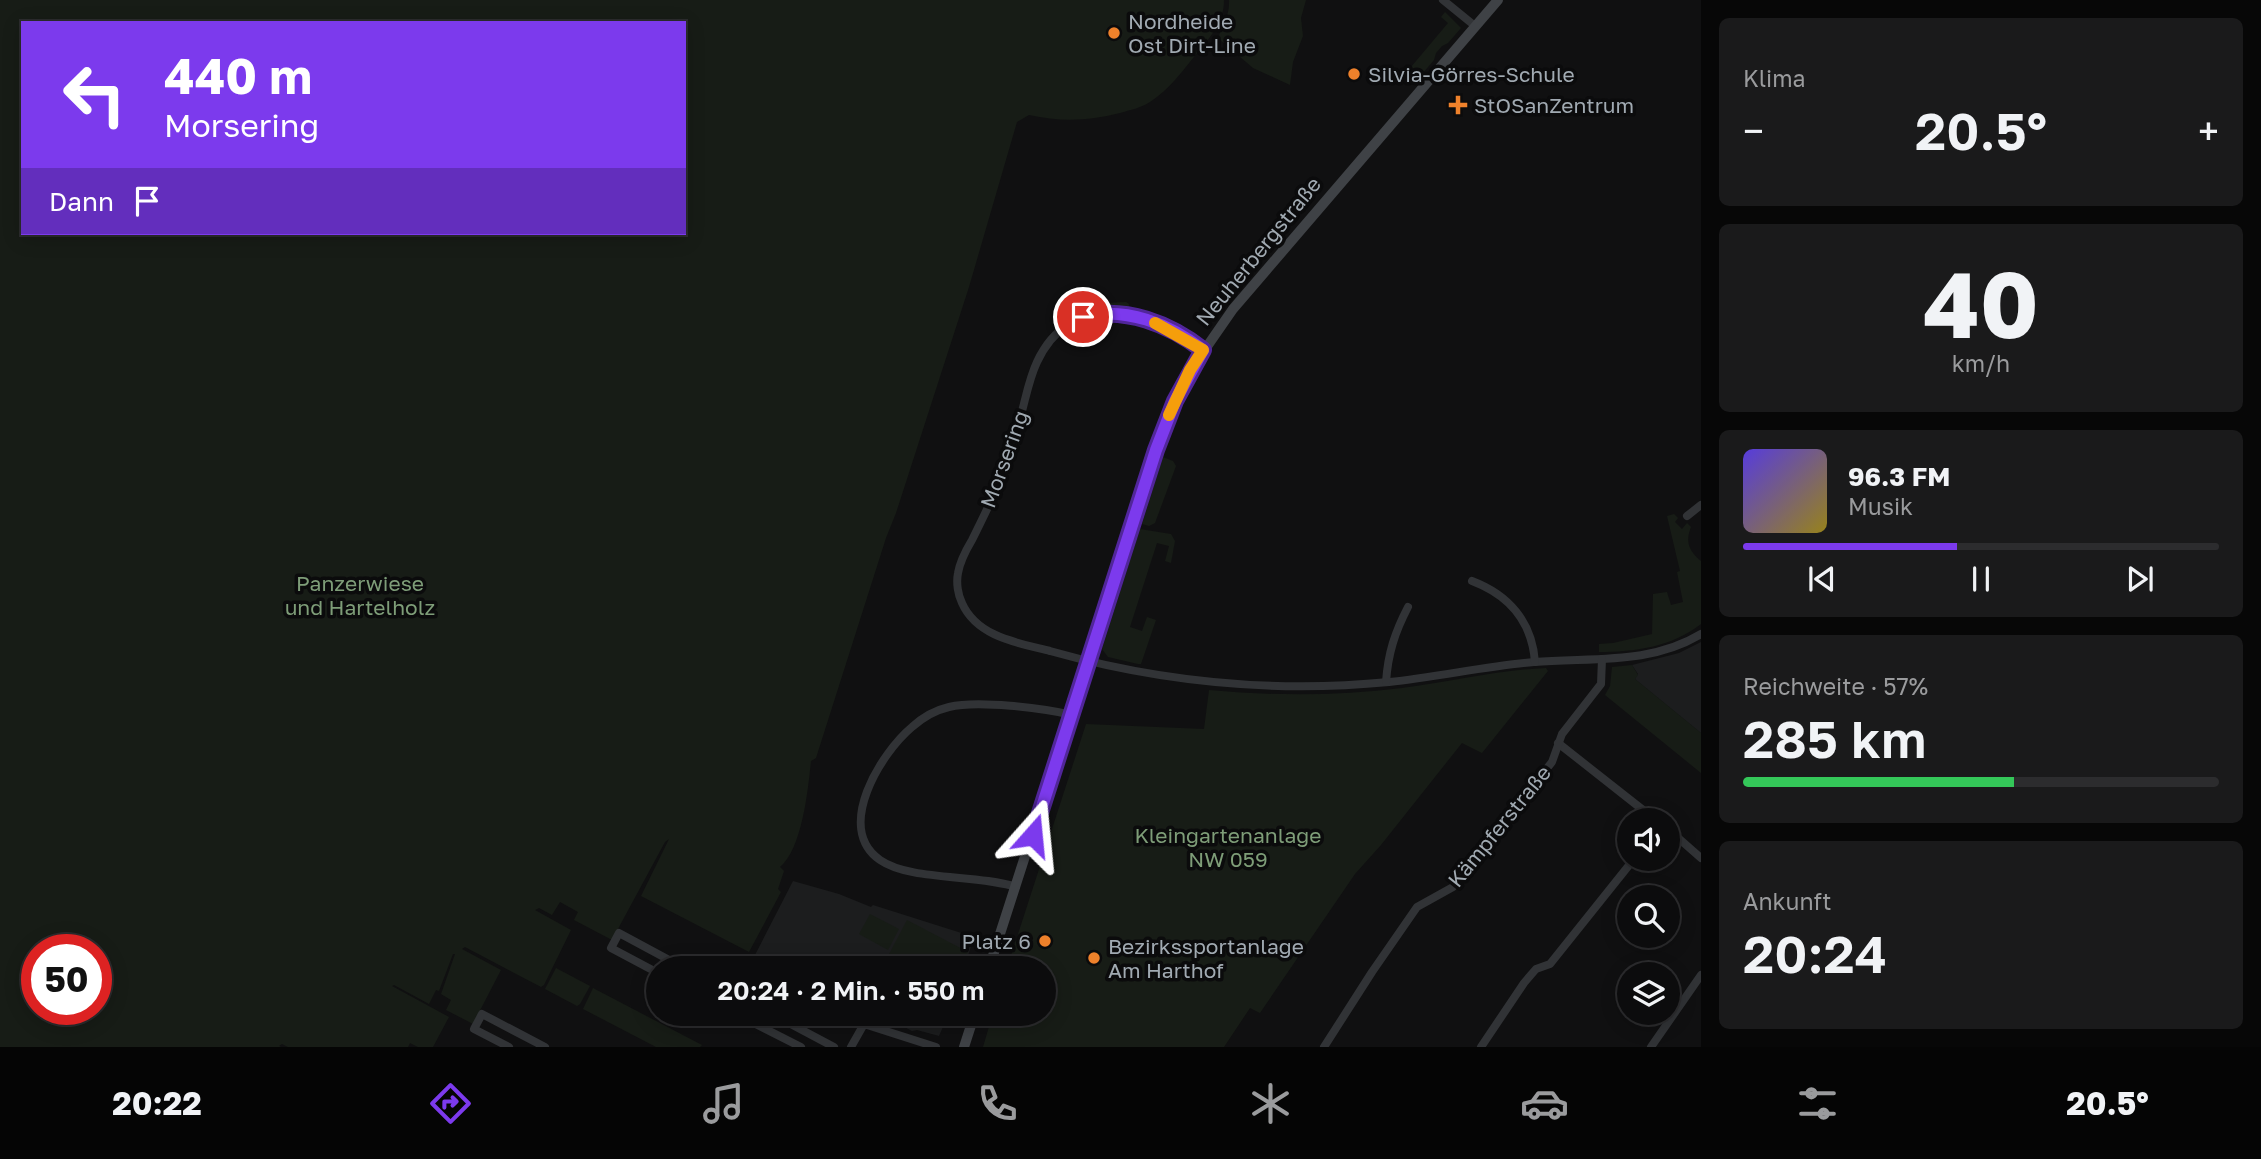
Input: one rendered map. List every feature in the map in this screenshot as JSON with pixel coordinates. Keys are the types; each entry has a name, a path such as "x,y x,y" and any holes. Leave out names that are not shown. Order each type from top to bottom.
{"main road":[{"name":"Neuherbergstraße","path":"993,956 1164,427 1190,370 1233,309 1497,0"},
{"path":"964,1047 971,1026"}],"street":[{"path":"1443,0 1475,26"},
{"name":"Morsering","path":"1203,350 1144,318 1119,313 1095,313 1061,331 1041,354 1035,365 1001,478 957,575 963,606 981,627 1017,642 1142,673 1242,685 1320,686 1386,682 1535,662 1636,657 1679,645 1701,634"},
{"path":"1687,516 1701,505"},
{"path":"1472,581 1501,596 1517,612 1530,636 1535,662"},
{"path":"1386,682 1393,638 1408,607"},
{"name":"Kämpferstraße","path":"1324,1047 1417,907 1453,887 1552,762 1562,734 1601,684 1602,659"},
{"path":"1016,887 988,880 909,872 882,862 873,855 863,837 861,821 869,786 878,768 901,737 914,725 939,710 968,705 1048,709 1072,715"},
{"path":"1558,743 1640,808"},
{"path":"1680,840 1701,858"},
{"path":"1480,1047 1524,983 1536,970 1550,964 1624,871"},
{"path":"646,967 611,948 619,933 662,956"},
{"path":"1651,1047 1701,975"},
{"path":"509,1047 474,1029 482,1014 545,1047"},
{"path":"851,1047 864,1024 936,1047"},
{"path":"760,1026 801,1047"},
{"path":"795,1026 835,1047"}],"shaded area":[{"path":"1701,642 1701,733 1635,679 1638,674 1632,665 1679,653"},
{"path":"793,881 974,937 968,956 755,955"},
{"path":"903,1026 943,1026 939,1036 912,1031"}],"green space":[{"name":"Panzerwiese und Hartelholz","path":"0,0 1224,0 1219,22 1208,40 1170,85 1147,104 1097,118 1063,120 1029,115 1017,122 969,287 816,758 811,761 799,833 788,858 780,867 784,871 778,889 781,892 749,952 641,896 669,839 612,940 574,920 578,912 560,902 552,915 539,908 535,910 571,930 541,987 465,947 462,949 501,970 473,1024 446,1010 451,1000 441,994 455,954 439,991 436,990 429,1004 392,986 449,1017 433,1047 418,1047 410,1043 408,1047 279,1046 281,1047 0,1047"},
{"path":"1229,0 1306,0 1301,18 1303,36 1293,62 1290,85 1253,68 1219,39"},
{"path":"1445,12 1461,28 1436,53 1434,60 1416,81 1406,73 1448,23 1441,17"},
{"path":"1129,304 1128,310 1093,310 1061,323 1057,310 1061,305"},
{"path":"1163,457 1173,461 1176,466 1155,523 1149,526 1142,524"},
{"path":"1674,514 1678,518 1675,522 1682,529 1687,523 1691,527 1689,546 1701,561 1701,624 1678,638 1652,647 1599,652 1599,644 1652,634 1653,594 1667,592 1671,605 1683,602 1677,572 1680,571 1667,516"},
{"path":"1140,529 1171,534 1175,541 1171,563 1165,561 1169,546 1157,543 1130,627 1142,631 1147,617 1156,620 1141,664 1138,664 1108,657 1102,649"},
{"path":"1632,665 1638,675 1635,679 1701,733 1701,773 1605,695 1610,686 1612,667"},
{"name":"Kleingartenanlage NW 059","path":"1546,668 1548,671 1482,753 1462,743 1355,874 1260,1013 1250,1008 1224,1047 983,1047 989,1026 1056,1026 1056,956 1011,956 1086,724 1204,729 1209,690 1281,694 1354,693"},
{"path":"870,914 899,929 888,950 859,934"},
{"path":"907,920 968,952 966,956 888,956"},
{"path":"556,968 590,986 577,1006 545,989"},
{"path":"593,988 646,1016 646,1026 666,1026 702,1045 656,1047 583,1009"}],"slow traffic":[{"path":"1155,323 1203,350 1190,370 1169,415"}],"place":[{"name":"Nordheide Ost Dirt-Line","path":"1114,33"},
{"name":"Silvia-Görres-Schule","path":"1354,74"},
{"name":"StOSanZentrum","path":"1458,105"},
{"name":"Platz 6","path":"1045,941"},
{"name":"Bezirkssportanlage Am Harthof","path":"1094,958"}],"route":[{"path":"1033,835 1164,427 1190,370 1203,350 1144,318 1108,312 1083,317"}]}
